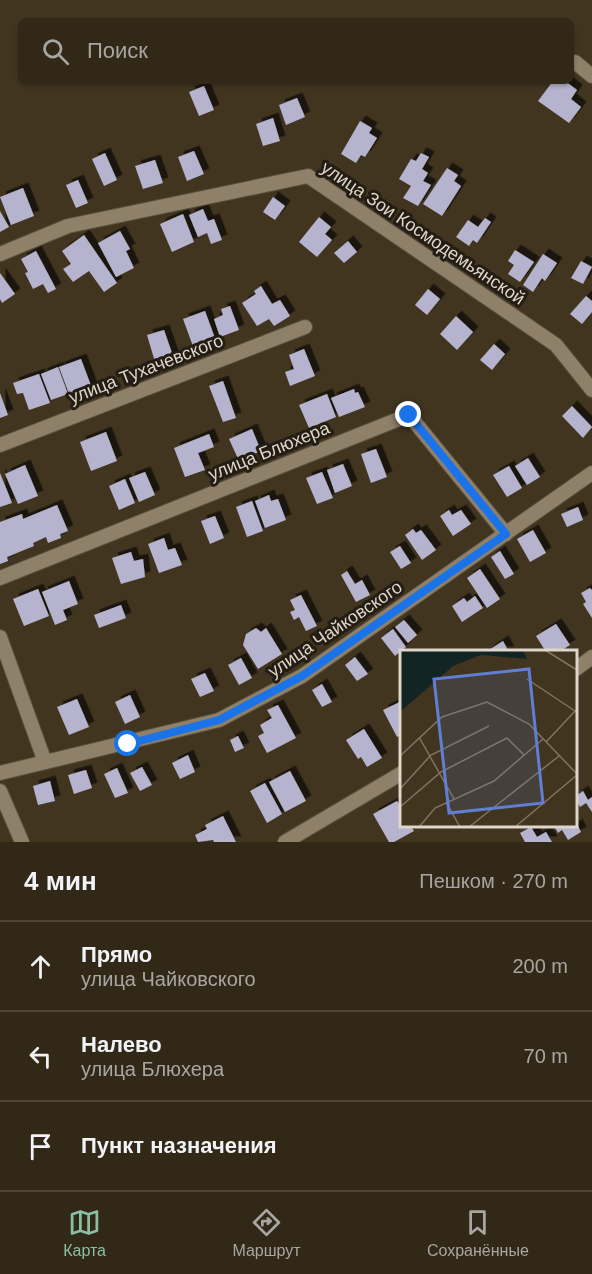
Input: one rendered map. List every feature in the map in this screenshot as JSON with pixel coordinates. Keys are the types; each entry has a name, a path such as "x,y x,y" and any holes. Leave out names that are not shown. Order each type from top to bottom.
{"street":[{"path":"575,63 592,76"},
{"name":"улица Зои Космодемьянской","path":"0,254 68,226 308,176 556,345 592,390"},
{"name":"улица Тухачевского","path":"0,444 305,327"},
{"name":"улица Блюхера","path":"0,578 409,415 506,534"},
{"name":"улица Чайковского","path":"0,773 219,720 302,676 592,473"},
{"path":"0,637 45,762"},
{"path":"577,668 592,657"},
{"path":"285,842 400,774"},
{"path":"0,791 22,842"}],"building":[{"path":"551,84 569,84 577,90 571,99 581,107 569,123 538,101"},
{"path":"204,86 214,110 199,116 189,92"},
{"path":"297,98 305,117 286,125 279,105"},
{"path":"273,118 280,141 263,146 256,124"},
{"path":"360,121 372,128 369,133 377,138 365,157 361,155 356,163 341,154"},
{"path":"194,151 204,174 187,181 178,157"},
{"path":"105,153 117,180 104,186 92,159"},
{"path":"421,153 429,157 422,169 428,173 423,181 431,185 418,206 403,198 411,186 399,179 411,159 416,161"},
{"path":"155,160 163,183 143,189 135,166"},
{"path":"447,168 458,175 454,181 461,186 442,216 423,204"},
{"path":"78,180 88,203 76,208 66,185"},
{"path":"23,188 34,216 11,225 0,197"},
{"path":"273,197 285,206 275,220 263,212"},
{"path":"203,209 208,221 214,219 222,240 211,244 207,233 198,237 189,215"},
{"path":"0,211 9,227 0,232"},
{"path":"183,214 194,242 172,252 160,224"},
{"path":"319,217 331,227 325,234 332,240 317,257 299,242"},
{"path":"485,218 491,222 477,243 473,240 469,246 456,237 468,220 478,227"},
{"path":"120,231 130,249 126,251 134,268 116,277 98,243"},
{"path":"84,235 117,283 104,292 89,271 73,282 63,269 71,264 62,251"},
{"path":"348,241 357,252 344,263 334,253"},
{"path":"515,250 534,262 520,282 508,274 514,265 508,261"},
{"path":"36,251 56,289 48,293 43,284 33,289 21,259"},
{"path":"543,254 557,263 545,281 542,278 533,292 523,285"},
{"path":"581,261 592,267 583,284 571,278"},
{"path":"0,273 15,294 2,303 0,299"},
{"path":"261,286 272,304 280,300 290,316 274,326 269,319 257,326 242,303 256,294 254,291"},
{"path":"428,289 440,299 427,315 415,305"},
{"path":"586,296 592,301 592,312 582,324 570,314"},
{"path":"230,306 239,330 220,337 214,319 223,315 221,309"},
{"path":"205,311 216,341 194,349 183,319"},
{"path":"456,316 473,332 457,350 440,334"},
{"path":"164,330 173,356 155,362 147,335"},
{"path":"494,344 505,354 492,370 480,360"},
{"path":"304,349 315,376 290,386 285,372 294,369 289,355"},
{"path":"81,359 93,391 71,399 59,367"},
{"path":"58,367 68,394 51,400 41,374"},
{"path":"39,374 50,403 29,410 23,393 17,394 13,383"},
{"path":"223,381 236,418 223,422 209,386"},
{"path":"354,389 355,393 358,392 365,407 339,417 331,398"},
{"path":"0,393 8,415 0,418"},
{"path":"327,394 336,417 309,428 299,405"},
{"path":"572,406 592,427 583,438 562,416"},
{"path":"252,429 261,451 239,461 229,439"},
{"path":"106,432 117,461 91,471 80,442"},
{"path":"209,434 214,447 198,453 205,470 185,477 174,448"},
{"path":"376,449 387,477 371,483 361,454"},
{"path":"528,458 540,477 527,485 515,466"},
{"path":"343,464 352,486 335,493 327,470"},
{"path":"25,465 38,496 18,504 5,474"},
{"path":"509,466 522,488 507,497 493,475"},
{"path":"145,472 155,495 139,502 129,478"},
{"path":"322,472 333,498 317,504 306,478"},
{"path":"0,473 12,503 0,507"},
{"path":"125,479 135,503 119,510 109,486"},
{"path":"269,495 271,501 278,499 286,520 265,528 255,501"},
{"path":"252,501 263,531 247,537 236,507"},
{"path":"57,505 68,531 60,534 61,538 48,543 46,537 33,543 34,546 7,557 8,561 0,564 0,522 22,514 23,519"},
{"path":"578,507 583,520 567,527 561,514"},
{"path":"449,510 452,515 461,510 471,524 453,536 440,516"},
{"path":"215,516 224,538 210,544 201,521"},
{"path":"413,529 416,533 421,530 436,550 422,560 405,535"},
{"path":"533,530 546,553 530,562 517,539"},
{"path":"164,538 168,550 175,548 182,565 159,573 148,544"},
{"path":"400,546 411,563 401,569 390,552"},
{"path":"500,551 514,574 505,579 491,557"},
{"path":"131,552 134,561 143,559 145,577 121,584 112,558"},
{"path":"480,569 500,599 487,608 467,578"},
{"path":"347,571 355,584 362,580 370,595 356,602 341,575"},
{"path":"69,581 78,604 63,610 67,620 55,625 42,592"},
{"path":"590,588 592,590 592,618 583,604 586,602 581,593"},
{"path":"38,589 49,616 24,626 13,599"},
{"path":"301,595 317,626 306,631 299,617 294,620 290,612 295,610 290,600"},
{"path":"475,596 483,608 462,622 452,606 464,598 467,602"},
{"path":"121,605 126,618 99,628 94,615"},
{"path":"404,620 417,635 408,643 395,627"},
{"path":"556,624 570,645 562,650 545,650 536,636"},
{"path":"256,628 261,632 266,628 282,654 258,669 243,645 246,634"},
{"path":"393,629 406,647 395,656 381,638"},
{"path":"503,641 508,650 489,650"},
{"path":"355,657 368,674 357,681 345,665"},
{"path":"241,658 252,678 239,685 228,665"},
{"path":"205,673 214,691 200,697 191,679"},
{"path":"322,684 332,702 322,707 312,690"},
{"path":"130,695 140,717 125,724 115,702"},
{"path":"77,699 89,727 69,735 57,707"},
{"path":"400,702 400,736 397,737 383,710"},
{"path":"278,705 296,738 267,753 258,736 264,733 260,725 272,718 267,710"},
{"path":"364,729 382,758 367,767 361,757 358,759 346,740"},
{"path":"238,736 244,748 235,752 230,740"},
{"path":"188,755 195,772 180,779 172,763"},
{"path":"142,767 152,785 140,791 130,773"},
{"path":"117,768 128,793 115,798 104,774"},
{"path":"86,770 92,788 74,794 68,775"},
{"path":"290,771 306,801 285,812 269,782"},
{"path":"50,781 55,801 38,805 33,786"},
{"path":"265,783 282,814 267,823 250,791"},
{"path":"583,791 588,800 592,797 592,812 586,803 580,807 577,795"},
{"path":"397,801 400,805 400,827 412,827 414,831 394,842 389,842 373,814"},
{"path":"223,816 236,842 214,842 213,840 198,842 195,835 207,829 205,825"},
{"path":"577,824 581,832 568,840 562,830 558,833 555,827 577,827"},
{"path":"531,827 537,837 546,832 552,842 525,842 520,833"}],"route":[{"path":"128,744 219,720 302,676 506,534 409,415"}]}
